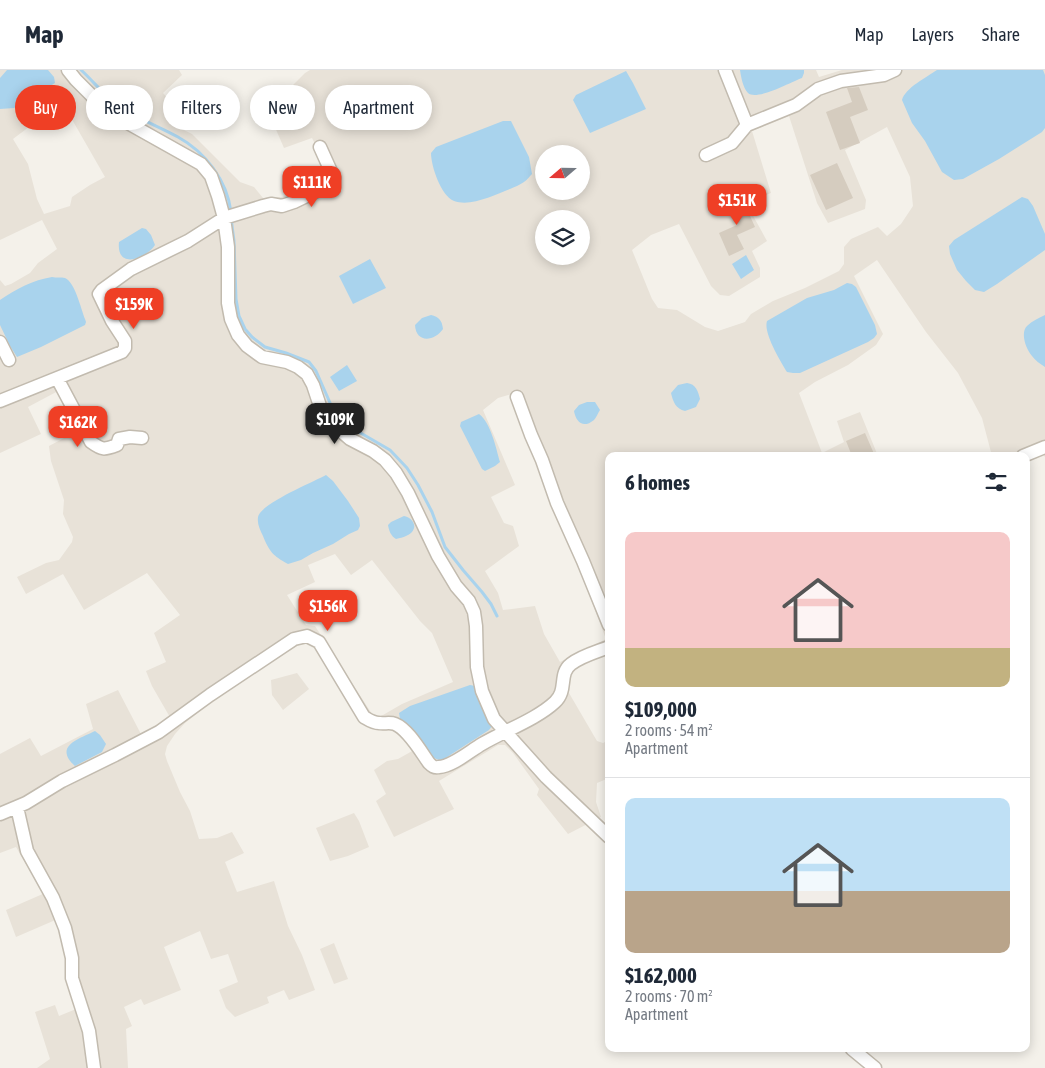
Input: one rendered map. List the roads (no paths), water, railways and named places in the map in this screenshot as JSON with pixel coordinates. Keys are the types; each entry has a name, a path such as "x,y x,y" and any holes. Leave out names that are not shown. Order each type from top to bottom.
{"street":[{"path":"68,70 110,112 201,164 211,176 224,218 228,247 228,303 231,319 238,335 247,346 262,357 287,362 307,374 328,420 350,439 386,460 396,473 408,493 438,556 456,586 469,601 474,612 477,667 482,691 494,719 546,777 605,833"},
{"path":"725,70 747,125"},
{"path":"706,155 732,143 747,125 796,106 818,89 841,80 884,75 895,70"},
{"path":"0,401 122,352 125,348 125,341 112,321 99,294 102,290 131,269 188,241 224,218 271,204 282,206 330,184 334,178 320,147"},
{"path":"0,342 9,360"},
{"path":"57,378 91,442 98,448 104,449 117,445 120,439 130,436 142,438"},
{"path":"517,397 557,503 605,615"},
{"path":"1030,453 1045,447"},
{"path":"0,814 26,803 62,780 116,755 159,732 210,695 294,639 308,636 319,642 364,717 378,723 395,724 401,728 408,734 432,767 437,768 454,761 538,714 557,701 563,688 565,671 569,666 605,649"},
{"path":"17,807 26,851 53,898 65,928 72,958 72,978 89,1031 94,1068"},
{"path":"856,1052 875,1068"}],"water":[{"path":"7,70 48,70 54,77 55,83 52,85 15,85 15,107 0,109 0,78"},
{"path":"740,70 804,70 804,73 802,78 782,87 759,95 752,95 745,88"},
{"path":"937,70 1043,70 1045,75 1045,128 1042,132 999,159 963,179 954,180 942,172 925,141 912,123 902,100 907,91"},
{"path":"626,71 646,109 590,133 573,100 576,95"},
{"path":"503,121 511,121 529,157 532,174 521,184 482,200 461,202 449,198 438,180 431,153 436,147"},
{"path":"1022,197 1028,199 1033,206 1045,234 1045,250 984,292 975,290 957,270 950,254 949,246 954,240"},
{"path":"142,228 146,229 151,235 155,245 139,258 127,259 119,251 119,242"},
{"path":"746,255 754,270 741,279 732,264"},
{"path":"370,259 386,288 353,304 339,276"},
{"path":"52,277 69,280 77,296 86,322 85,325 17,357 0,325 0,300 25,285"},
{"path":"847,283 856,287 875,325 877,334 868,342 800,373 787,372 770,340 766,326 767,321 807,298 834,290"},
{"path":"431,315 440,319 443,329 431,338 422,338 416,331 415,325 422,318"},
{"path":"1045,315 1045,367 1030,353 1026,345 1024,333 1027,326"},
{"path":"347,365 357,381 339,391 330,377"},
{"path":"687,383 695,386 700,399 696,407 685,411 675,405 671,393 678,385"},
{"path":"595,402 600,410 594,420 583,424 578,421 574,411 579,405"},
{"path":"479,414 490,429 500,462 485,471 482,469 460,426 461,422"},
{"path":"326,475 348,501 359,518 360,526 358,530 333,544 301,560 288,564 275,556 270,549 259,527 258,517 261,512 277,500"},
{"path":"404,516 413,522 414,529 409,535 396,539 388,525"},
{"path":"470,685 475,686 492,726 489,730 444,759 434,758 423,743 400,719 399,713 410,706"},
{"path":"95,731 106,744 102,752 75,766 69,759 67,748 76,740"}],"waterway":[{"path":"81,70 117,105 188,143 206,159 220,178 229,200 231,212"},
{"path":"231,218 234,241 236,299 239,316 245,329 265,347 309,362 316,371 331,405 341,417 352,428 390,450 407,468 432,512 445,547 482,592 497,616"}]}
